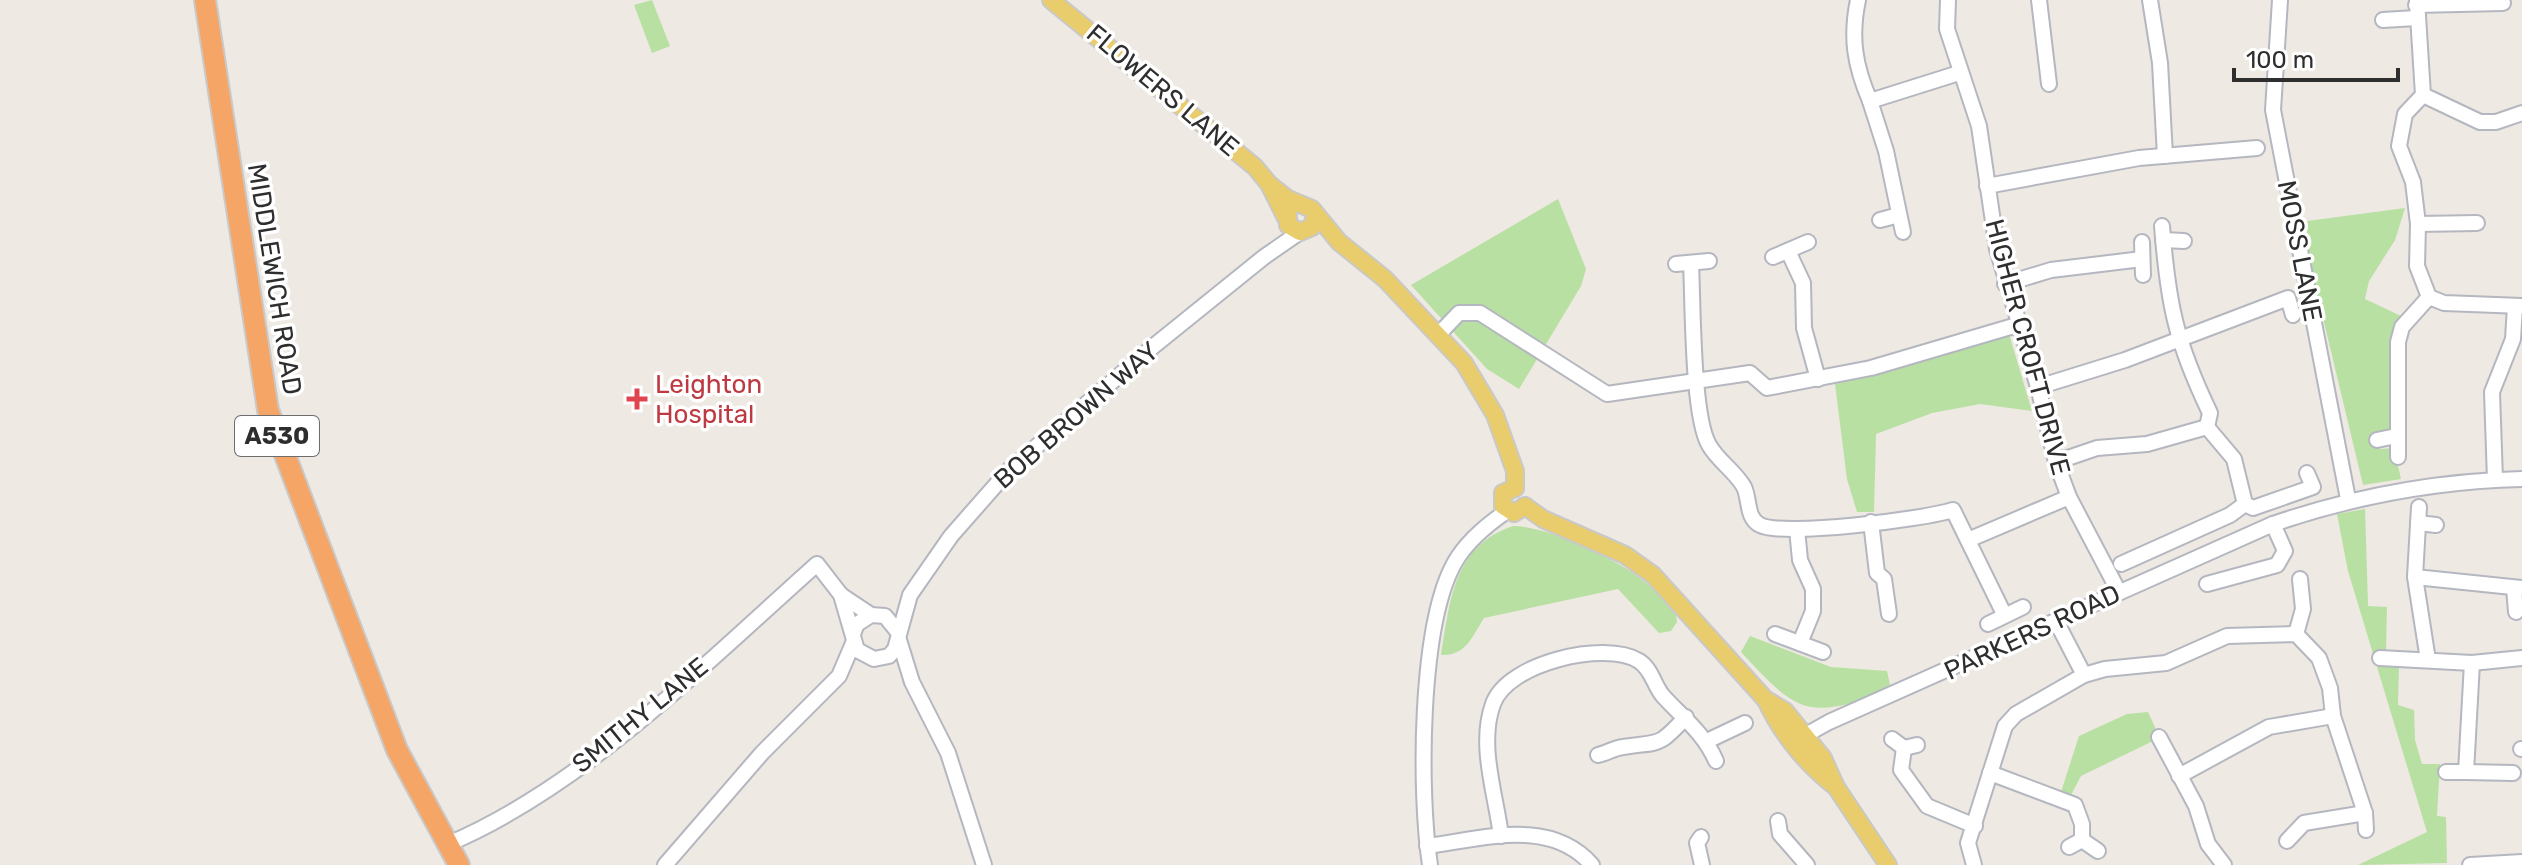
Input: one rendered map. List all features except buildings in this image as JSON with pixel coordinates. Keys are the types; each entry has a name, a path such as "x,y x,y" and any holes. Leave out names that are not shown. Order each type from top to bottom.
{"highway":[{"name":"MIDDLEWICH ROAD","path":"205,0 268,410 397,750 459,865"}],"main road":[{"name":"FLOWERS LANE","path":"1051,0 1237,151 1269,184 1299,204"},
{"name":"FLOWERS LANE","path":"1269,184 1286,220"},
{"path":"1339,242 1293,230 1286,220 1290,210 1299,204 1312,209 1339,242 1385,279 1464,363 1495,415 1515,471 1515,488"},
{"path":"1302,232 1312,227 1315,216"},
{"path":"1515,488 1525,495 1525,506"},
{"path":"1515,488 1502,495 1501,502 1507,511 1517,512 1525,506"},
{"path":"1525,506 1543,519 1625,555 1653,575 1765,699 1774,719 1799,738 1816,772 1836,787 1888,865"}],"street":[{"path":"1858,0 1853,46 1856,69 1886,151 1903,232"},
{"name":"HIGHER CROFT DRIVE","path":"1948,0 1947,29 1979,126 2005,284 2038,387 2056,462 2069,497 2119,592"},
{"path":"2039,0 2049,84"},
{"path":"2150,0 2160,63 2165,156"},
{"name":"MOSS LANE","path":"2280,0 2273,110 2348,499"},
{"path":"2416,8 2423,95 2405,114 2399,146 2413,182 2418,224 2417,266 2429,297 2444,303 2518,306 2513,339 2492,392 2495,480"},
{"path":"2383,20 2416,8 2496,8"},
{"path":"1870,101 1959,73"},
{"path":"2423,95 2480,122 2496,122 2522,113"},
{"path":"1987,186 2165,156 2257,148"},
{"path":"1880,220 1899,215"},
{"name":"BOB BROWN WAY","path":"1264,257 1286,220"},
{"path":"2418,224 2477,223"},
{"name":"BOB BROWN WAY","path":"898,636 910,595 951,536 1009,470 1264,257 1302,232"},
{"path":"2184,241 2162,233 2166,282 2177,341 2210,413 2208,424 2234,459 2245,504 2253,508 2313,487 2307,473"},
{"path":"1773,257 1808,242"},
{"path":"2142,242 2143,275"},
{"path":"1788,251 1803,283 1804,328 1818,379"},
{"path":"2005,284 2051,270 2142,259"},
{"path":"1676,264 1709,261"},
{"path":"1691,263 1697,383 1710,446 1739,478 1746,492 1751,517 1760,526 1797,529 1953,510 2004,614"},
{"path":"2398,457 2398,342 2402,327 2429,297"},
{"path":"2038,387 2096,361 2177,341 2288,298 2293,315"},
{"path":"1438,335 1459,313 1480,313 1607,394 1750,373 1767,388 1871,368 2017,325"},
{"path":"2056,462 2097,448 2147,444 2208,424"},
{"path":"2377,440 2396,436"},
{"name":"PARKERS ROAD","path":"1799,738 2273,524 2348,499 2408,488 2522,479"},
{"path":"1968,540 2069,497"},
{"path":"2121,564 2230,515 2245,504"},
{"path":"2419,507 2415,577 2428,660"},
{"path":"1430,865 1424,729 1438,614 1456,560 1466,546 1507,511"},
{"path":"1871,522 1877,573 1884,579 1889,614"},
{"path":"2418,523 2436,525"},
{"path":"2207,584 2277,565 2285,551 2273,524"},
{"path":"1797,529 1800,560 1809,577 1813,600 1813,611 1800,643"},
{"name":"SMITHY LANE","path":"448,844 481,830 583,764 702,666 817,564 841,595"},
{"path":"2415,577 2518,588 2516,612"},
{"path":"2296,634 2303,609 2300,579"},
{"path":"841,595 874,615 893,622 912,682 948,753 984,865"},
{"path":"841,595 854,638 864,657 877,659 912,682"},
{"name":"BOB BROWN WAY","path":"874,615 910,595"},
{"path":"1988,624 2023,607"},
{"path":"839,676 857,624 874,615"},
{"path":"2056,621 2084,675"},
{"path":"1775,634 1823,652"},
{"path":"1974,865 1968,843 2005,726 2016,714 2084,675 2105,669 2166,663 2227,636 2296,634 2319,658 2330,688 2333,716 2365,813 2366,830"},
{"path":"665,865 762,753 839,676 889,656 898,636"},
{"path":"1501,836 1488,732 1493,704 1500,691 1516,676 1574,655 1626,656 1645,666 1661,694 1707,741 1716,761"},
{"path":"2380,658 2472,663 2522,658"},
{"path":"2466,772 2472,663"},
{"path":"2179,776 2269,727 2333,716"},
{"path":"1608,758 1619,747 1652,746 1664,741 1686,717"},
{"path":"1707,741 1745,723"},
{"path":"2159,737 2196,806 2208,844 2224,865"},
{"path":"1904,744 1901,770 1927,806 1975,826"},
{"path":"2446,772 2513,773"},
{"path":"1990,773 2075,805 2082,824 2076,843 2098,851"},
{"path":"2288,840 2304,823 2365,813"},
{"path":"1776,831 1807,865"},
{"path":"1427,846 1501,836 1552,837 1575,847 1592,865"},
{"path":"1695,842 1702,865"},
{"path":"2470,865 2522,862"}],"green space":[{"path":"652,0 670,46 652,53 634,5"},
{"path":"1558,199 1586,269 1581,286 1519,389 1487,369 1411,285"},
{"path":"2405,208 2395,240 2369,281 2365,299 2403,317 2391,429 2377,433 2380,449 2394,448 2401,479 2363,485 2300,222"},
{"path":"2009,334 2032,411 1980,404 1932,413 1876,434 1874,512 1857,512 1847,479 1835,384 1872,376"},
{"path":"2365,509 2368,606 2387,607 2386,652 2399,666 2398,705 2414,710 2415,740 2422,764 2440,764 2437,816 2446,817 2447,863 2358,865 2427,832 2348,571 2337,514"},
{"path":"1513,526 1528,527 1563,538 1618,564 1653,589 1676,614 1677,622 1671,631 1659,633 1618,589 1484,618 1462,649 1441,655 1452,596 1466,562 1493,535"},
{"path":"1750,636 1831,667 1887,671 1891,690 1841,706 1807,706 1777,689 1741,652"},
{"path":"2148,712 2158,734 2155,740 2081,776 2071,795 2061,792 2079,736 2127,714"}],"place":[{"name":"Leighton Hospital","path":"637,399"}]}
